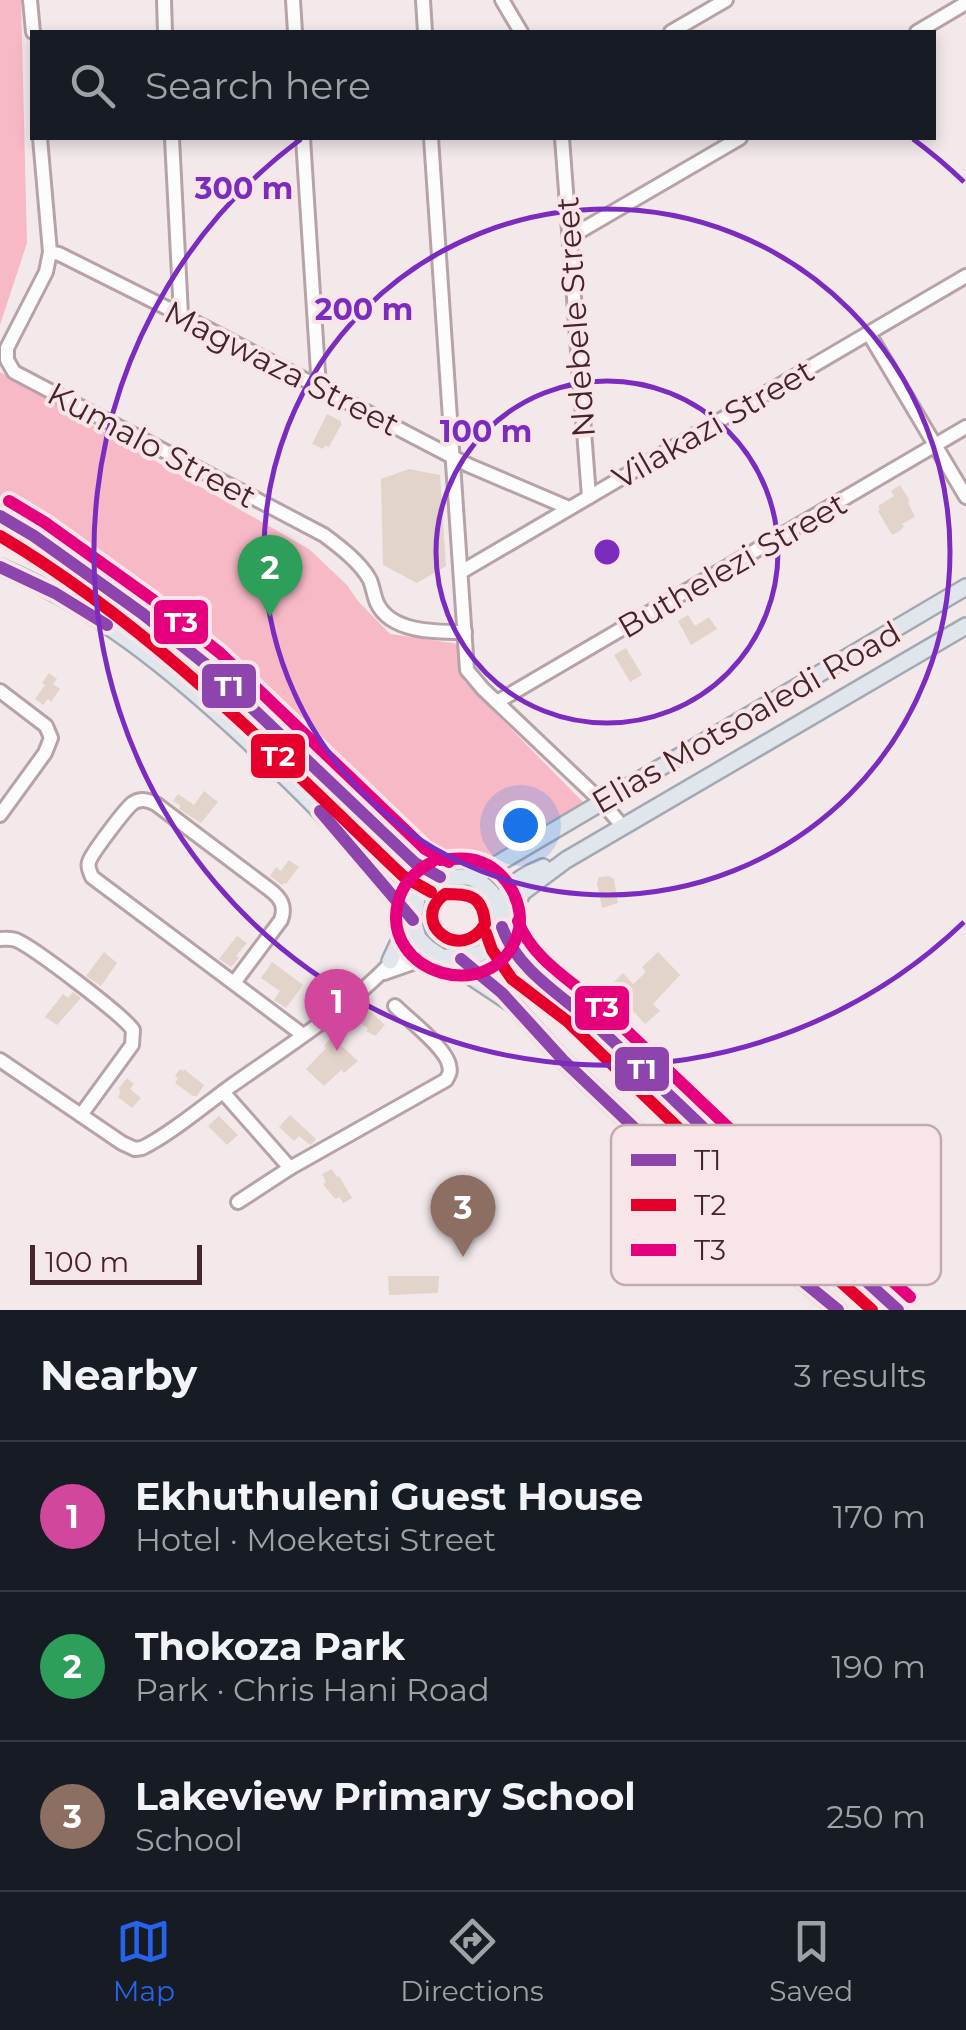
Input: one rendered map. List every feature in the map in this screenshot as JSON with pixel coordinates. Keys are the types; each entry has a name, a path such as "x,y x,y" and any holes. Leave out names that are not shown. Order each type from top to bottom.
{"main road":[{"path":"0,516 143,614 210,667 415,862 440,877 473,877"},
{"path":"0,567 82,608 198,695 316,806 401,906 422,943 512,1004"},
{"name":"Elias Motsoaledi Road","path":"473,877 966,588"},
{"name":"Elias Motsoaledi Road","path":"502,927 523,892 566,860 966,626"},
{"path":"802,684 832,704"},
{"path":"396,844 424,860 473,877 491,890 500,908 507,941 524,966 578,1008 701,1125"},
{"name":"Elias Motsoaledi Road","path":"500,908 502,896 524,876 566,860"},
{"path":"414,926 418,894 440,877"},
{"path":"390,961 404,931 401,906"},
{"path":"438,954 461,959 477,956 490,949 502,927"},
{"path":"461,959 486,978 563,1060 632,1125"},
{"path":"808,1285 838,1310"},
{"path":"871,1285 898,1310"}],"street":[{"path":"30,0 32,30"},
{"path":"164,0 166,30"},
{"path":"293,0 295,30"},
{"path":"423,0 425,30"},
{"path":"502,0 520,30"},
{"path":"674,30 726,0"},
{"path":"920,30 966,4"},
{"path":"40,140 50,252"},
{"path":"172,140 180,315"},
{"path":"303,140 319,388"},
{"path":"431,140 468,670 476,683 602,802 623,827"},
{"name":"Ndebele Street","path":"562,140 588,496"},
{"path":"570,237 737,140"},
{"name":"Magwaza Street","path":"50,252 454,457 569,508"},
{"name":"Kumalo Street","path":"50,252 46,272 7,348 12,369 324,535 369,580 378,606 386,615 427,632 465,632"},
{"name":"Vilakazi Street","path":"461,572 966,276"},
{"path":"869,334 966,497"},
{"name":"Buthelezi Street","path":"498,702 966,427"},
{"path":"0,690 46,726 51,738 45,753 0,815"},
{"path":"234,983 282,920 280,899 156,804 146,800 135,802 90,858 92,877 303,1036"},
{"path":"0,1060 122,1143 139,1148 332,1014 407,945 414,926"},
{"path":"0,939 14,939 29,949 118,1014 132,1030 132,1045 81,1115"},
{"path":"373,979 393,968 438,954"},
{"path":"238,1202 290,1168 442,1084 449,1075 444,1053 395,1006"},
{"path":"223,1092 290,1168"}],"shaded area":[{"path":"0,0 21,0 27,243 0,325"},
{"path":"0,372 309,549 390,634 459,644 464,681 583,802 491,856 422,849 197,640 29,513 0,499"}],"building":[{"path":"327,414 341,421 341,425 329,447 323,449 312,444"},
{"path":"409,469 440,475 446,566 417,583 383,565 381,479"},
{"path":"900,485 915,517 892,535 878,506 894,496 891,491"},
{"path":"688,615 695,626 709,617 717,629 691,645 678,621"},
{"path":"626,648 642,675 630,682 614,655"},
{"path":"49,673 57,679 53,684 60,689 51,702 48,699 43,705 35,699"},
{"path":"204,791 218,802 201,823 173,801 178,794 194,805"},
{"path":"289,860 299,867 282,885 270,876 276,867 281,871"},
{"path":"599,877 614,879 618,903 602,908 597,883"},
{"path":"237,936 247,943 231,967 219,959"},
{"path":"104,952 117,963 101,986 86,976"},
{"path":"658,952 680,975 653,1004 660,1011 645,1024 610,986 623,973 633,984 646,972 642,967"},
{"path":"272,962 303,985 286,1008 274,1000 280,991 261,978"},
{"path":"73,992 81,998 57,1025 45,1017 63,994 68,998"},
{"path":"366,1007 385,1025 375,1036 355,1018"},
{"path":"332,1037 358,1061 324,1086 306,1069"},
{"path":"180,1069 204,1085 197,1096 175,1083"},
{"path":"127,1078 134,1084 130,1089 141,1098 132,1108 118,1097"},
{"path":"290,1115 316,1139 312,1144 299,1136 294,1141 279,1127"},
{"path":"219,1116 238,1135 227,1145 208,1126"},
{"path":"332,1169 352,1198 343,1203 323,1184 326,1182 322,1174"},
{"path":"388,1276 439,1276 438,1293 389,1295"}],"transit line":[{"name":"T3","path":"9,501 153,600 220,653 425,849 449,862"},
{"name":"T1","path":"0,516 143,614 209,667 415,863 440,877"},
{"name":"T2","path":"0,536 56,571 161,651 403,876 431,892"},
{"name":"T1","path":"0,567 55,593 107,625"},
{"name":"T1","path":"320,811 413,920"},
{"name":"T3","path":"432,862 410,878 398,902 397,927 405,948 421,963 441,973 464,975 485,971 504,958 517,936 517,902 506,881 488,865 469,859 440,860"},
{"name":"T2","path":"445,894 468,896 478,902 485,924 475,936 452,940 435,926 435,905 445,894"},
{"name":"T3","path":"518,921 545,960 608,1013 726,1125"},
{"name":"T1","path":"502,927 531,971 602,1031 701,1125"},
{"name":"T2","path":"486,933 492,950 512,979 567,1021 675,1125"},
{"name":"T1","path":"461,959 502,993 563,1060 631,1125"},
{"name":"T1","path":"808,1285 838,1310"},
{"name":"T2","path":"844,1285 872,1310"},
{"name":"T1","path":"871,1285 898,1310"},
{"name":"T3","path":"897,1285 910,1297"}],"place":[{"name":"Thokoza Park","path":"270,617"},
{"name":"Ekhuthuleni Guest House","path":"337,1051"},
{"name":"Lakeview Primary School","path":"463,1257"}]}
